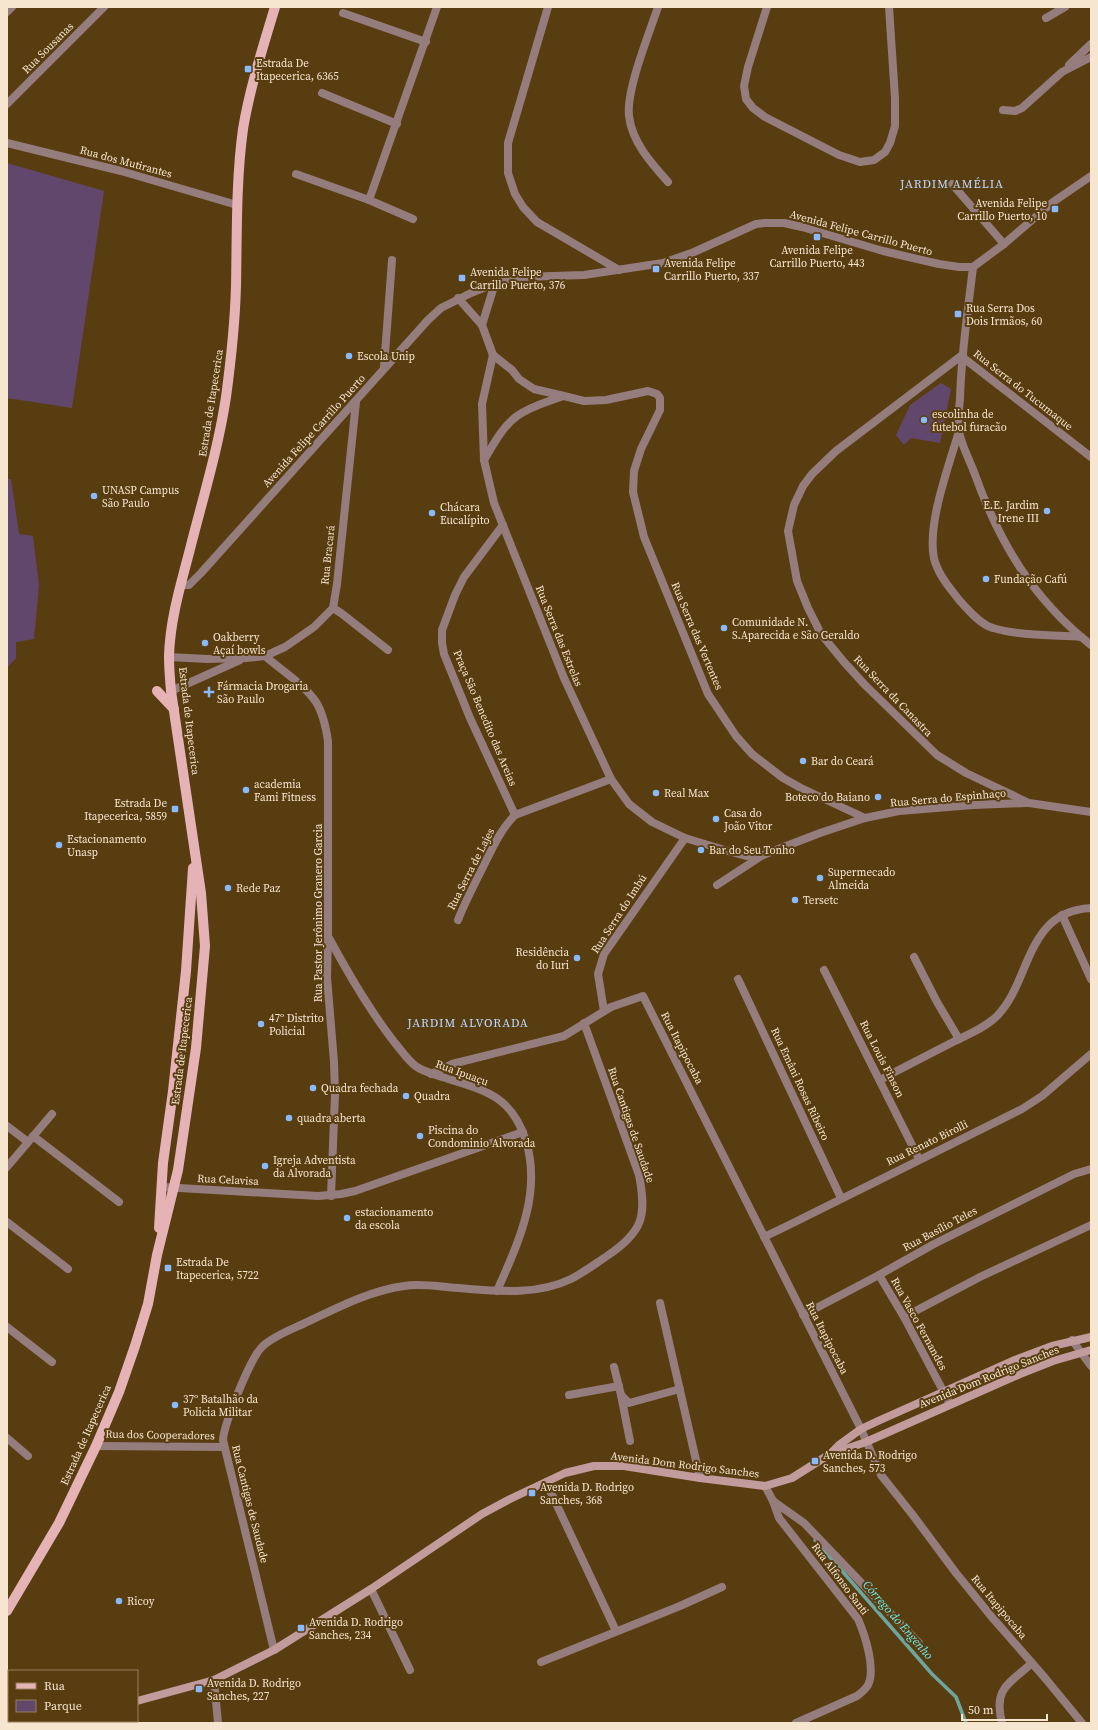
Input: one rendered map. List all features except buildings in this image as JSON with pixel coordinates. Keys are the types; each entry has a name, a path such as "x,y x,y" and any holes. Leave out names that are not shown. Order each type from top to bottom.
{"main road":[{"name":"Estrada de Itapecerica","path":"7,1611 59,1523 96,1446 135,1346 148,1304 157,1256 174,1189 192,1082 205,946 202,908 194,848 171,691 169,658 174,613 216,452 226,398 232,347 236,288 238,205 243,130 248,101 275,7"},
{"path":"157,691 174,709"},
{"name":"Estrada de Itapecerica","path":"157,1256 162,1187 186,971 194,848"},
{"name":"Avenida Dom Rodrigo Sanches","path":"138,1701 214,1680 274,1650 371,1589 482,1514 546,1482 580,1468 608,1465 624,1466 764,1486 792,1478 830,1454 839,1445 861,1429 943,1390 1052,1346 1072,1340 1091,1337"},
{"name":"Avenida Dom Rodrigo Sanches","path":"830,1454 866,1442 1020,1374 1080,1352 1091,1350"}],"street":[{"name":"Rua Sousanas","path":"7,104 104,7"},
{"path":"369,200 426,42 437,7"},
{"path":"548,7 508,143 508,173 515,194 523,207 537,222 620,270"},
{"path":"658,7 632,88 629,105 629,117 639,146 668,182"},
{"path":"767,7 748,67 744,86 746,99 753,108 765,116 839,155 860,162 874,160 884,152 890,143 895,126 895,98 889,7"},
{"path":"1046,18 1065,7"},
{"path":"343,13 426,42"},
{"path":"1003,110 1015,111 1022,108 1091,44"},
{"path":"1062,72 1091,57"},
{"path":"322,93 397,124"},
{"name":"Rua dos Mutirantes","path":"7,143 121,171 238,205"},
{"path":"296,174 369,200 413,218"},
{"path":"1081,637 1045,635 991,628 971,613 942,575 935,562 933,544 938,503 959,432 961,356 974,267 1054,202 1091,176"},
{"path":"952,184 1004,244"},
{"name":"Avenida Felipe Carrillo Puerto","path":"181,585 189,585 201,573 356,402 384,367 440,308 458,298 496,283 522,277 584,274 620,270 669,261 722,240 756,224 765,223 784,223 802,227 883,251 939,264 959,267 974,267"},
{"path":"384,367 392,260"},
{"path":"482,325 496,283"},
{"path":"458,298 482,325 493,355 512,370 519,379 534,389 564,396"},
{"name":"Rua Serra das Estrelas","path":"493,355 482,404 484,460 489,486 502,525 564,678 611,779 629,804 641,815 652,822 685,838 746,856 763,855"},
{"name":"Rua Serra do Tucumaque","path":"961,356 1091,457"},
{"name":"Rua Serra da Canastra","path":"961,356 836,451 812,474 794,504 788,531 797,581 821,634 865,685 937,755 966,773 1029,803 1091,812"},
{"name":"Rua Serra das Vertentes","path":"564,396 584,401 606,400 648,391 657,394 660,398 661,404 658,415 641,449 634,471 633,492 644,537 708,694 736,736 752,754 783,778 865,818"},
{"path":"484,460 510,423 517,416 533,407 564,396"},
{"name":"Rua Bracará","path":"332,608 337,584 356,402"},
{"path":"959,432 979,488 998,530 1022,572 1048,606 1091,645"},
{"name":"Praça São Benedito das Areias","path":"502,525 464,577 447,612 442,630 442,643 444,654 470,718 515,815"},
{"path":"169,658 201,659 265,656 285,647 301,637 314,627 332,608 341,613 388,650"},
{"name":"Rua Pastor Jerônimo Granero Garcia","path":"265,656 310,694 317,703 325,726 328,741 327,987 334,1062 335,1094 331,1196"},
{"path":"171,691 246,658"},
{"path":"515,815 611,779"},
{"name":"Rua Serra do Espinhaço","path":"717,886 763,855 820,833 865,818 899,811 1029,803"},
{"name":"Rua Serra de Lajes","path":"458,920 466,900 494,844 509,821 515,815"},
{"name":"Rua Serra do Imbú","path":"604,1011 598,974 604,954 685,838"},
{"path":"880,1080 959,1039 997,1016 1005,1006 1036,942 1050,925 1062,915 1080,908 1091,908"},
{"path":"1062,915 1091,979"},
{"name":"Rua Ipuaçu","path":"328,937 362,996 382,1026 412,1063 431,1074 478,1088 499,1100 514,1115 523,1132 530,1152 532,1190 521,1233 497,1291"},
{"path":"914,956 937,1002 959,1039"},
{"name":"Rua Louis Finson","path":"824,970 919,1159"},
{"name":"Rua Emâni Rosas Ribeiro","path":"738,979 841,1198"},
{"name":"Rua Itapipocaba","path":"604,1011 621,1002 643,996 861,1429 881,1476 912,1514 956,1573 1082,1723"},
{"path":"431,1074 452,1064 564,1036 604,1011"},
{"name":"Rua Cantigas de Saudade","path":"274,1650 223,1440 226,1427 254,1358 259,1350 269,1341 333,1310 379,1291 419,1285 497,1291 540,1289 572,1279 621,1246 637,1228 641,1219 643,1197 639,1175 584,1023"},
{"name":"Rua Renato Birolli","path":"764,1237 1022,1109 1037,1100 1065,1078 1091,1054"},
{"path":"7,1167 52,1114"},
{"path":"7,1126 30,1139 118,1202"},
{"name":"Rua Celavisa","path":"162,1187 174,1189 331,1196 362,1189 523,1132"},
{"name":"Rua Basílio Teles","path":"803,1315 934,1244 1074,1174 1091,1169"},
{"path":"7,1222 68,1269"},
{"path":"904,1317 980,1277 1091,1225"},
{"name":"Rua Vasco Fernandes","path":"879,1275 904,1317 950,1404"},
{"path":"660,1303 700,1478"},
{"path":"7,1327 52,1362"},
{"path":"1072,1340 1091,1366"},
{"path":"614,1368 630,1441"},
{"path":"569,1395 619,1386"},
{"path":"621,1395 627,1402 631,1403 680,1389"},
{"path":"7,1438 28,1456"},
{"name":"Rua dos Cooperadores","path":"96,1446 224,1447"},
{"path":"546,1482 616,1631"},
{"name":"Rua Alfonso Santi","path":"764,1486 773,1501 779,1518 858,1619 866,1638 870,1663 868,1684 864,1691 857,1696 796,1723"},
{"path":"773,1501 804,1523 919,1643"},
{"path":"541,1662 680,1606 722,1587"},
{"path":"371,1589 410,1670"},
{"path":"1002,1723 999,1704 1000,1694 1032,1663"},
{"path":"214,1680 218,1723"}],"green space":[{"path":"7,163 104,191 72,408 7,398"},
{"name":"escolinha de futebol furacão","path":"941,383 951,389 940,443 911,438 904,445 896,435 910,405"},
{"path":"7,479 11,479 19,534 33,536 39,585 34,639 16,642 16,658 7,668"}],"waterway":[{"name":"Córrego do Engenho","path":"815,1540 932,1674 956,1697 966,1723"}],"place":[{"name":"Estrada De Itapecerica, 6365","path":"248,69"},
{"name":"Avenida Felipe Carrillo Puerto, 10","path":"1055,209"},
{"name":"Avenida Felipe Carrillo Puerto, 443","path":"817,237"},
{"name":"Avenida Felipe Carrillo Puerto, 337","path":"656,269"},
{"name":"Avenida Felipe Carrillo Puerto, 376","path":"462,278"},
{"name":"Rua Serra Dos Dois Irmãos, 60","path":"958,314"},
{"name":"Escola Unip","path":"349,356"},
{"name":"escolinha de futebol furacão","path":"924,420"},
{"name":"UNASP Campus São Paulo","path":"94,496"},
{"name":"E.E. Jardim Irene III","path":"1047,511"},
{"name":"Chácara Eucalípito","path":"432,513"},
{"name":"Fundação Cafú","path":"986,579"},
{"name":"Comunidade N. S.Aparecida e São Geraldo","path":"724,628"},
{"name":"Oakberry Açaí bowls","path":"205,643"},
{"name":"Fármacia Drogaria São Paulo","path":"209,692"},
{"name":"Bar do Ceará","path":"803,761"},
{"name":"academia Fami Fitness","path":"246,790"},
{"name":"Real Max","path":"656,793"},
{"name":"Boteco do Baiano","path":"878,797"},
{"name":"Estrada De Itapecerica, 5859","path":"175,809"},
{"name":"Casa do João Vitor","path":"716,819"},
{"name":"Estacionamento Unasp","path":"59,845"},
{"name":"Bar do Seu Tonho","path":"701,850"},
{"name":"Supermecado Almeida","path":"820,878"},
{"name":"Rede Paz","path":"228,888"},
{"name":"Tersetc","path":"795,900"},
{"name":"Residência do Iuri","path":"577,958"},
{"name":"47º Distrito Policial","path":"261,1024"},
{"name":"Quadra fechada","path":"313,1088"},
{"name":"Quadra","path":"406,1096"},
{"name":"quadra aberta","path":"289,1118"},
{"name":"Piscina do Condominio Alvorada","path":"420,1136"},
{"name":"Igreja Adventista da Alvorada","path":"265,1166"},
{"name":"estacionamento da escola","path":"347,1218"},
{"name":"Estrada De Itapecerica, 5722","path":"168,1268"},
{"name":"37º Batalhão da Policia Militar","path":"175,1405"},
{"name":"Avenida D. Rodrigo Sanches, 573","path":"815,1461"},
{"name":"Avenida D. Rodrigo Sanches, 368","path":"532,1493"},
{"name":"Ricoy","path":"119,1601"},
{"name":"Avenida D. Rodrigo Sanches, 234","path":"301,1628"},
{"name":"Avenida D. Rodrigo Sanches, 227","path":"199,1689"}],"district":[{"name":"JARDIM AMÉLIA","path":"952,184"},
{"name":"JARDIM ALVORADA","path":"468,1023"}]}
